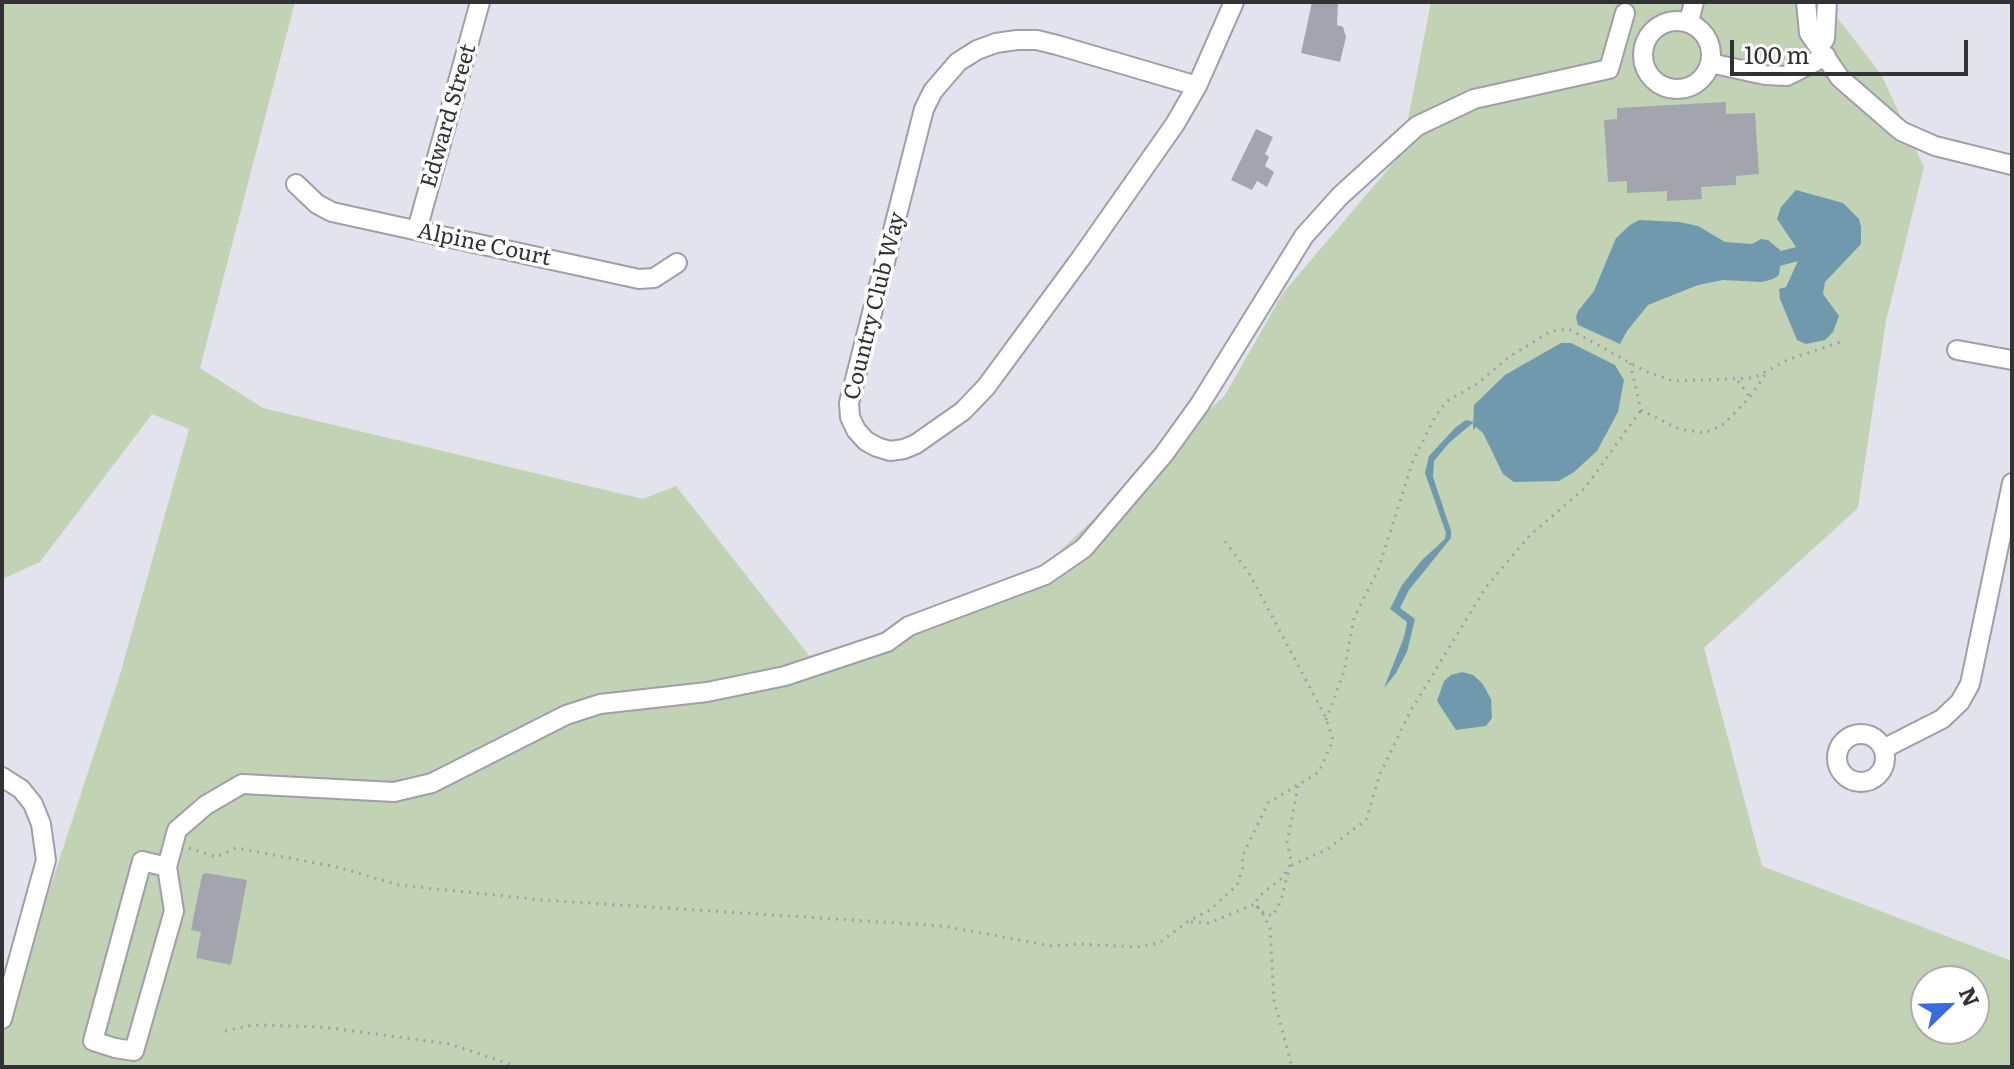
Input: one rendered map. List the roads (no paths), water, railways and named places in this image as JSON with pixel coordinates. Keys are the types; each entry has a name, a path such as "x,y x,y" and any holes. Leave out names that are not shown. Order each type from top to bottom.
{"street":[{"name":"Edward Street","path":"417,230 480,2"},
{"name":"Country Club Way","path":"1197,86 1037,40 996,43 977,50 944,76 924,109 849,403 850,417 866,441 890,451 904,449 941,429 986,387 1175,124 1197,86 1234,2"},
{"path":"1666,22 1671,2"},
{"path":"1689,22 1694,2"},
{"path":"1806,2 1809,33 1840,78 1903,132 1935,146 2012,165"},
{"path":"1710,63 1765,75 1787,76 1822,51 1827,2"},
{"path":"1609,69 1625,13"},
{"path":"1666,22 1689,22 1706,36 1710,63 1703,78 1684,88 1662,86 1652,79 1646,69 1643,47 1656,27 1666,22"},
{"path":"167,867 142,861 93,1041 134,1051 174,911 167,867 177,830 206,805 242,784 394,792 432,783 577,711 600,704 707,692 785,676 887,642 909,626 1045,575 1084,548 1164,454 1200,404 1304,236 1340,196 1417,126 1474,99 1609,69 1646,69"},
{"name":"Alpine Court","path":"296,184 317,204 332,212 639,279 654,278 677,263"},
{"path":"1957,350 2012,360"},
{"path":"1883,749 1942,719 1960,702 1970,684 2012,483"},
{"path":"2,777 21,789 33,804 41,824 46,860 2,1019"}],"water":[{"path":"1796,190 1843,203 1859,219 1861,227 1861,244 1825,282 1823,294 1839,316 1833,332 1825,340 1806,344 1797,340 1780,299 1779,289 1786,287 1798,261 1780,266 1779,275 1773,279 1762,282 1723,280 1698,285 1648,305 1620,344 1578,325 1578,311 1594,291 1616,238 1630,225 1639,220 1679,222 1698,226 1725,242 1752,244 1761,239 1768,240 1781,251 1796,247 1777,219 1781,207"},
{"path":"1561,343 1571,343 1615,365 1624,380 1618,412 1597,451 1574,472 1559,481 1514,482 1503,474 1483,433 1476,427 1473,430 1474,405 1505,375"},
{"path":"1466,420 1474,422 1449,443 1434,461 1433,477 1451,538 1409,590 1400,608 1415,619 1407,652 1384,688 1407,622 1390,609 1402,585 1422,560 1445,539 1446,533 1425,473 1429,456"},
{"path":"1462,672 1473,675 1482,683 1491,699 1492,718 1486,726 1456,730 1437,701 1444,681"}]}
